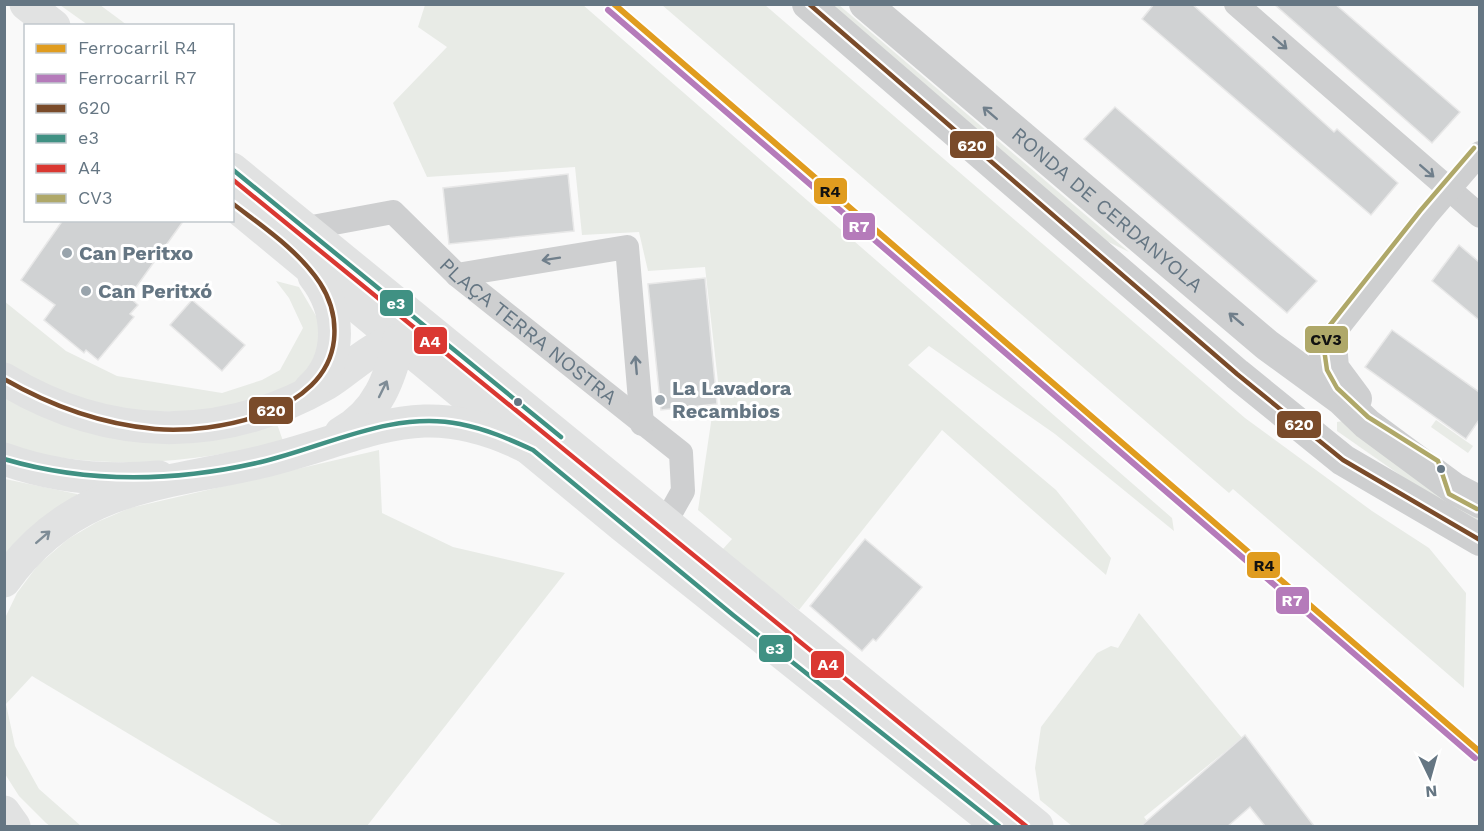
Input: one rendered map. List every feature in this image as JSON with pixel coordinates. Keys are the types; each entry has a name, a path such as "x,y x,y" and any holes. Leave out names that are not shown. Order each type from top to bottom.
{"main road":[{"path":"26,4 51,24"},
{"path":"4,14 24,29"},
{"path":"234,171 307,228 665,523 697,546 1037,826"},
{"path":"266,197 288,229 317,259 386,312 397,326 399,340 392,369 379,398 363,417 327,442"},
{"path":"234,205 891,741 999,826"},
{"path":"301,397 324,373 330,362 335,335 332,309 327,297 302,260"},
{"path":"4,379 49,403 93,418 159,429 188,428 248,418 301,397 327,383 366,355 399,340 421,342 471,379 509,396"},
{"path":"4,581 34,545 73,515 125,491 191,474 262,461 394,423 444,421 486,428 533,450"},
{"path":"4,459 43,471 95,478 191,474"},
{"path":"891,741 924,753 954,776 981,779"},
{"path":"981,779 986,795 1016,826"},
{"path":"4,812 14,826"}],"street":[{"name":"RONDA DE CERDANYOLA","path":"808,4 1237,374 1343,460 1479,540"},
{"name":"RONDA DE CERDANYOLA","path":"865,4 1266,345 1293,344 1314,356"},
{"path":"1236,4 1479,216"},
{"path":"1467,496 1445,458 1352,396 1333,368 1314,356 1479,153"},
{"name":"PLAÇA TERRA NOSTRA","path":"307,228 393,212 457,275 681,453 683,492 665,523"},
{"name":"RONDA DE CERDANYOLA","path":"1081,241 1125,258 1263,374 1290,378 1314,356"},
{"path":"457,275 627,247 642,424"},
{"name":"RONDA DE CERDANYOLA","path":"1314,356 1306,408 1364,460 1451,525"}],"shaded area":[{"path":"60,5 100,5 126,24 87,24"},
{"path":"425,5 583,5 1172,518 1174,531 1055,434 929,346 908,365 1056,490 1111,558 1106,575 942,430 799,610 722,550 732,539 698,510 713,409 721,408 705,267 648,271 639,232 582,235 575,167 427,177 393,103 447,47 418,27"},
{"path":"662,5 765,5 1245,418 1372,511 1429,548 1466,593 1464,688 1233,489 1229,493"},
{"path":"822,5 839,5 1129,252 1084,230"},
{"path":"276,281 299,287 319,321 320,353 303,381 236,410 111,413 5,366 4,301 66,351 117,376 222,393 262,380 280,370 303,328 289,298"},
{"path":"4,392 41,411 276,421 283,441 213,455 144,462 76,460 41,455 5,447"},
{"path":"1436,420 1473,446 1468,453 1431,427"},
{"path":"1343,421 1479,513 1479,525 1420,489 1337,431 1337,422"},
{"path":"379,450 382,513 453,547 565,573 367,826 283,826 32,676 6,704 15,746 39,789 81,826 50,826 46,823 19,796 5,774 5,618 17,593 38,565 68,539 97,522 130,508"},
{"path":"5,479 77,494 79,497 5,556"},
{"path":"1139,613 1242,738 1144,817 1151,826 1072,826 1040,800 1035,768 1041,727 1097,653 1111,646 1118,648"}],"building":[{"path":"1154,4 1192,4 1334,132 1337,129 1398,183 1371,215 1142,19"},
{"path":"1274,4 1335,4 1460,112 1432,143"},
{"path":"1115,107 1317,281 1287,313 1084,139"},
{"path":"568,174 574,231 449,244 443,188"},
{"name":"Can Peritxó","path":"62,222 183,222 129,297 138,305 130,314 134,317 98,360 86,350 84,353 44,320 55,305 21,280"},
{"path":"1459,245 1479,262 1479,320 1432,281"},
{"path":"705,278 717,404 661,410 648,284"},
{"path":"192,300 245,345 222,371 170,325"},
{"path":"1392,330 1479,392 1479,420 1466,439 1365,367"},
{"path":"865,539 922,587 876,641 873,639 862,651 810,606"},
{"path":"1245,735 1314,826 1265,826 1250,807 1228,826 1141,826"}],"rail line":[{"name":"R4","path":"614,4 1480,752"},
{"name":"R7","path":"608,10 1475,758"}],"transit line":[{"name":"620","path":"809,4 1237,374 1343,460 1480,540"},
{"name":"CV3","path":"1474,148 1420,211 1330,325 1324,349 1327,370 1337,388 1368,417 1438,461 1449,494 1477,509"},
{"name":"e3","path":"234,171 561,437"},
{"name":"A4","path":"234,181 1026,826"},
{"name":"620","path":"4,379 40,398 77,412 115,423 155,429 180,430 236,422 264,414 290,402 311,385 327,365 334,340 332,310 320,283 301,260 234,205"},
{"name":"e3","path":"4,459 68,473 100,476 164,476 229,469 261,462 359,432 410,422 435,421 460,424 497,435 533,450 733,615 999,826"}],"place":[{"name":"Can Peritxo","path":"67,253"},
{"name":"Can Peritxó","path":"86,291"},
{"name":"La Lavadora Recambios","path":"660,400"}]}
